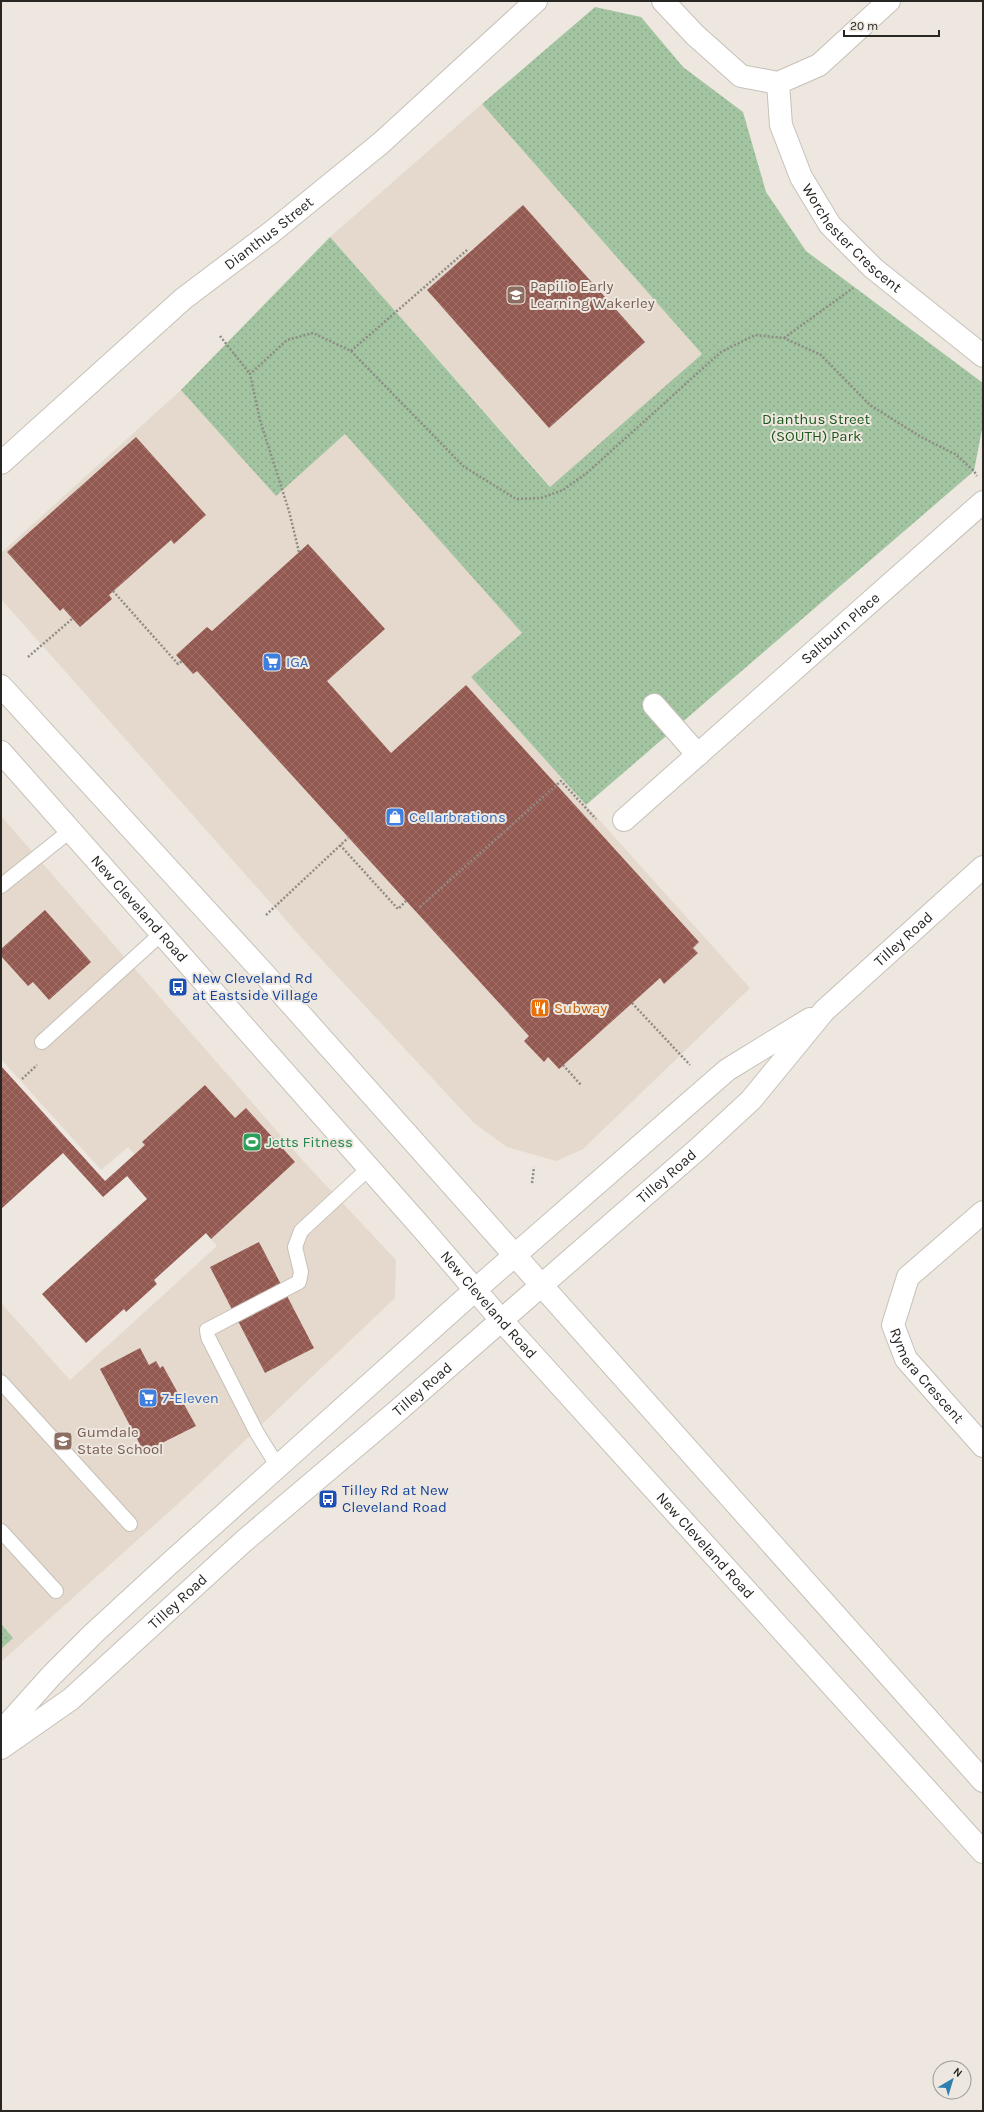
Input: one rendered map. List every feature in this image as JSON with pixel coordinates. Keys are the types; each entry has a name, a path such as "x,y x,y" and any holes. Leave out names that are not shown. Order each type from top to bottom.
{"street":[{"name":"Dianthus Street","path":"1,463 183,298 273,231 381,143 536,1"},
{"path":"663,1 695,35 741,76 778,83 819,65 889,1"},
{"name":"Worchester Crescent","path":"778,83 781,125 801,177 830,225 873,268 983,356"},
{"name":"Saltburn Place","path":"624,820 983,502"},
{"path":"1,686 157,855 983,1781"},
{"path":"654,705 698,755"},
{"name":"New Cleveland Road","path":"1,752 162,933 502,1321 983,1852"},
{"name":"Tilley Road","path":"1,1748 71,1699 244,1541 502,1321 752,1100 824,1011 983,867"},
{"name":"Tilley Road","path":"1,1732 51,1676 94,1633 475,1290 516,1256 727,1070 824,1011"},
{"name":"Rymera Crescent","path":"983,1212 908,1277 893,1325 906,1359 983,1446"}],"lane":[{"path":"1,886 71,830"},
{"path":"42,1042 162,933"},
{"path":"278,1467 257,1433 208,1337 207,1330 299,1282 301,1272 295,1247 301,1231 368,1168"},
{"path":"1,1382 130,1524"},
{"path":"1,1532 56,1591"}],"path":[{"path":"351,352 467,250"},
{"path":"784,338 849,292 873,268"},
{"path":"250,374 286,340 314,333 351,352 463,466 516,500 541,498 563,490 588,472 721,352 755,335 784,338 821,355 870,405 920,437 955,454 974,471 980,480"},
{"path":"220,336 250,374 260,420 289,511 299,552"},
{"path":"114,591 178,664 182,661"},
{"path":"28,657 72,619"},
{"path":"420,907 561,781 599,822"},
{"path":"266,915 348,838"},
{"path":"340,845 398,909 406,901"},
{"path":"632,1003 693,1069"},
{"path":"563,1065 581,1085"},
{"path":"532,1183 534,1167"}],"shaded area":[{"name":"Papilio Early Learning Wakerley","path":"482,104 702,354 551,487 330,237"},
{"path":"181,390 276,495 345,434 522,633 471,677 750,988 583,1149 556,1161 507,1147 474,1123 309,946 1,599 1,553"},
{"path":"1,816 305,1163 396,1260 395,1298 180,1502 1,1662 1,1303 70,1380 217,1246 128,1147 101,1170 1,1059"}],"green space":[{"name":"Dianthus Street (SOUTH) Park","path":"595,7 641,17 683,67 743,112 766,192 806,251 983,383 983,424 974,471 586,805 471,677 522,633 345,434 276,496 181,390 330,237 550,487 702,354 482,104"},
{"path":"1,1624 13,1638 1,1649"}],"building":[{"path":"523,205 645,342 549,428 427,290"},
{"path":"136,437 206,515 174,544 171,540 109,595 112,599 80,627 63,608 60,611 7,552"},
{"path":"308,544 385,629 327,681 391,753 466,685 699,942 693,948 698,953 664,984 660,978 559,1069 548,1057 544,1062 524,1041 529,1036 197,671 193,674 176,655 207,627 212,631"},
{"path":"45,910 91,962 49,1000 33,982 28,986 1,956 1,949"},
{"path":"1,1066 105,1181 145,1145 142,1142 205,1085 235,1118 246,1108 295,1162 211,1239 206,1233 154,1280 157,1284 126,1312 124,1309 86,1343 42,1294 147,1199 127,1176 103,1197 63,1153 1,1209"},
{"path":"259,1242 314,1348 265,1373 210,1267"},
{"name":"7-Eleven","path":"140,1348 149,1365 156,1361 160,1368 163,1366 196,1426 144,1452 100,1369"}],"place":[{"name":"Papilio Early Learning Wakerley","path":"516,295"},
{"name":"IGA","path":"272,662"},
{"name":"Cellarbrations","path":"395,817"},
{"name":"New Cleveland Rd at Eastside Village","path":"178,987"},
{"name":"Subway","path":"540,1008"},
{"name":"Jetts Fitness","path":"252,1142"},
{"name":"7-Eleven","path":"148,1398"},
{"name":"Gumdale State School","path":"63,1441"},
{"name":"Tilley Rd at New Cleveland Road","path":"328,1499"}]}
